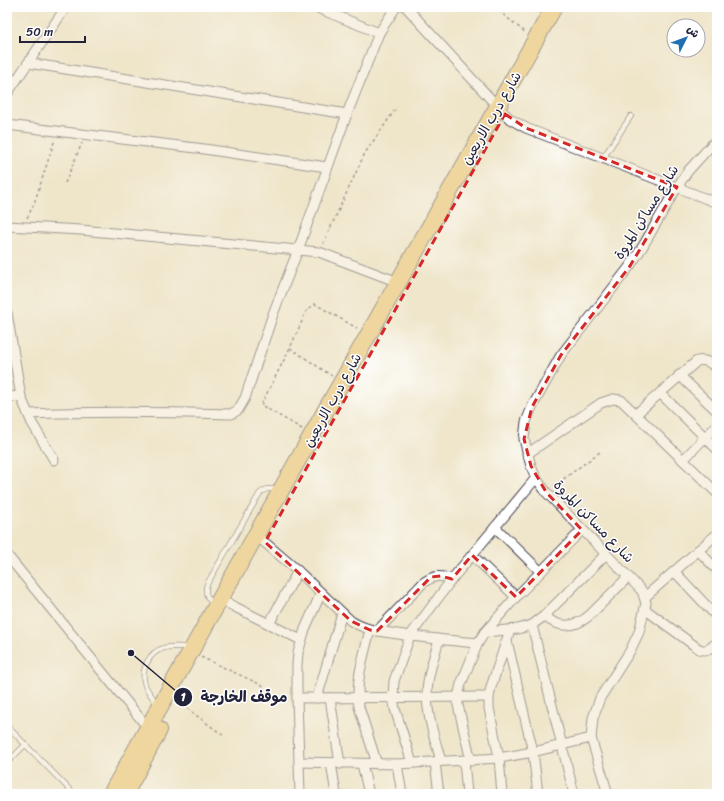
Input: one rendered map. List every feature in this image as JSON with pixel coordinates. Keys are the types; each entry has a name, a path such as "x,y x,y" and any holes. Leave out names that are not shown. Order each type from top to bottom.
{"highway":[{"name":"شارع درب الاربعين","path":"111,794 159,708 196,652 223,605 331,410 501,110 535,40 554,7"},
{"name":"شارع درب الاربعين","path":"260,538 282,489 313,435 331,410 342,383 398,282 501,110 566,7"},
{"name":"شارع درب الاربعين","path":"124,794 176,700 196,652"}],"street":[{"path":"7,94 66,7"},
{"path":"315,7 379,33"},
{"path":"28,414 82,412 235,413 242,405 245,398 273,314 298,250 327,167 379,33 396,7"},
{"path":"406,7 510,119 526,128 717,203"},
{"path":"28,63 347,114"},
{"path":"7,125 58,132 83,133 327,167"},
{"name":"شارع مساكن المروة","path":"645,597 642,591 546,492 536,478 527,454 524,439 526,422 548,375 574,336 630,266 688,171 717,139"},
{"path":"7,226 81,230 319,252 398,282"},
{"path":"7,313 21,397 28,414 54,460"},
{"path":"636,414 679,375 697,361 702,360 708,362 717,369"},
{"path":"679,375 717,411"},
{"path":"660,393 717,449"},
{"path":"7,396 21,397"},
{"path":"527,454 601,403 617,399 621,400 636,414 717,493"},
{"path":"683,460 717,425"},
{"path":"412,763 394,709 393,697 394,681 410,636 452,579 536,478"},
{"path":"495,527 541,572"},
{"path":"467,794 468,761 458,705 458,697 461,684 478,643 485,632 516,597 582,530"},
{"path":"608,794 591,738 593,718 600,698 630,651 639,632 646,610 645,597 717,534"},
{"path":"260,538 298,570 351,621 360,626 410,636 478,643"},
{"path":"698,550 717,570"},
{"path":"485,632 525,628 532,625 544,616 606,554"},
{"path":"7,555 148,728"},
{"path":"472,555 516,597"},
{"path":"268,624 298,570"},
{"path":"674,571 717,617"},
{"path":"377,764 357,698 358,680 374,630 423,583 431,578 441,576 452,579"},
{"path":"544,616 551,622 568,625 576,624 590,615 628,577"},
{"path":"300,794 297,665 301,640 321,593"},
{"path":"223,605 301,640"},
{"path":"646,610 699,649 708,650 717,642"},
{"path":"317,698 342,613"},
{"path":"532,625 574,794"},
{"path":"502,794 499,758 489,708 489,697 490,687 510,630"},
{"path":"439,640 428,681 427,697 438,761 439,794"},
{"path":"507,640 533,752 540,794"},
{"path":"297,698 489,697"},
{"path":"330,698 336,794"},
{"path":"299,762 397,764 438,761 468,761 499,758 533,752 591,738"},
{"path":"362,764 369,794"},
{"path":"397,764 402,794"}],"lane":[{"path":"603,158 631,116"},
{"path":"223,605 210,601 206,593 207,584 260,493 267,488 282,489"},
{"path":"159,708 148,692 144,678 146,664 150,657 153,653 165,648 196,652"},
{"path":"7,726 24,745 74,794"},
{"path":"7,763 24,745"}],"path":[{"path":"494,7 535,40"},
{"path":"319,252 365,154 397,107"},
{"path":"23,226 34,204 58,132"},
{"path":"65,183 82,146 83,133"},
{"path":"313,435 261,405 290,348 307,310 315,304 368,335"},
{"path":"290,348 342,383"},
{"path":"546,492 600,452"},
{"path":"196,652 266,688"},
{"path":"176,700 224,736"}],"highlighted area":[{"path":"505,114 526,128 677,187 630,266 561,355 532,407 524,439 531,466 546,492 582,530 516,597 472,555 452,579 441,576 431,577 377,631 370,630 351,621 265,542"}],"place":[{"name":"موقف الخارجة","path":"131,653"}]}
